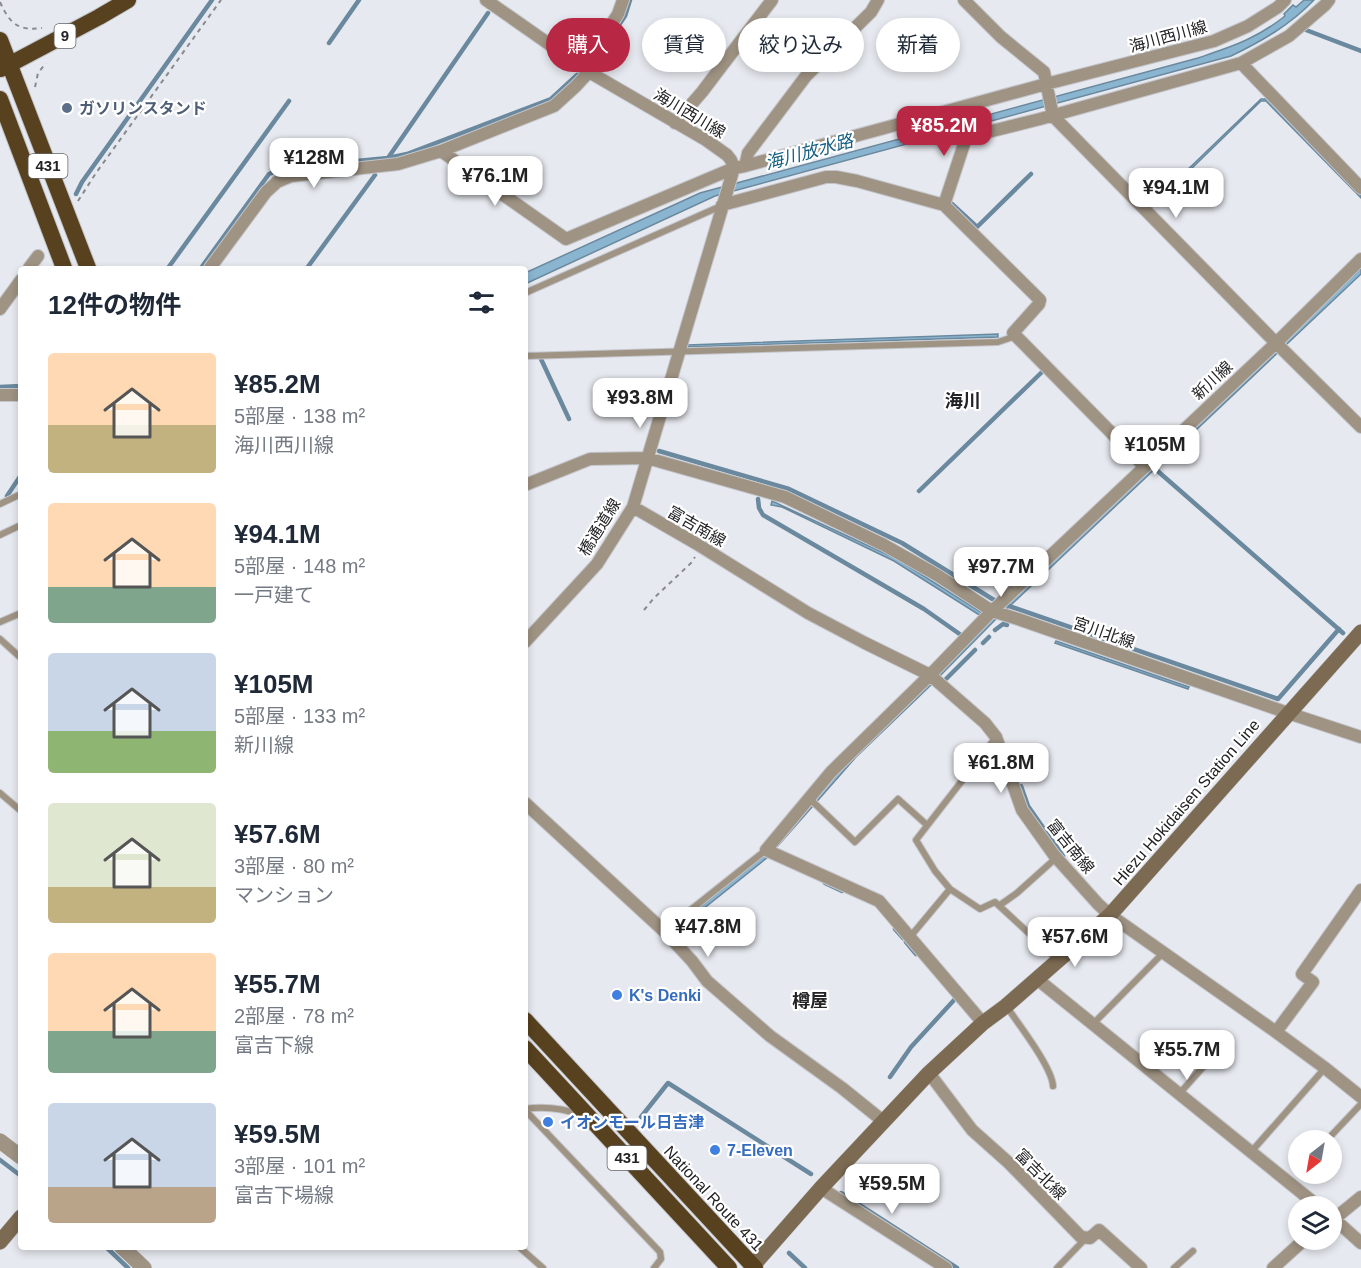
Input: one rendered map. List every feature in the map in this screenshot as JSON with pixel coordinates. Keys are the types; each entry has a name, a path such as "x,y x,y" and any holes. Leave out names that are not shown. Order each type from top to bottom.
{"highway":[{"name":"9","path":"4,67 128,0"},
{"name":"431","path":"0,40 4,67 87,266"},
{"name":"431","path":"0,99 63,266"},
{"name":"National Route 431","path":"528,1023 753,1267"},
{"name":"431","path":"528,1051 729,1268"}],"main road":[{"name":"Hiezu Hokidaisen Station Line","path":"753,1267 821,1188 929,1073 983,1023 1006,1006 1110,915 1361,632"},
{"path":"0,1242 18,1221"}],"street":[{"name":"海川西川線","path":"486,0 501,4 546,39"},
{"path":"616,18 623,0"},
{"path":"675,123 702,92 772,0"},
{"name":"橋通道線","path":"528,639 597,564 633,507 722,203 736,170 806,76 872,12 878,0"},
{"path":"964,0 1001,37 1044,72 1052,113 1361,427"},
{"name":"海川西川線","path":"590,72 706,140 727,155 736,170 1214,41 1248,26 1285,0"},
{"path":"944,205 965,141 972,136 1241,63 1289,36 1329,0"},
{"path":"1241,63 1361,188"},
{"path":"211,266 266,192 277,182 291,176 398,164 441,151 554,106 576,86 586,72"},
{"path":"441,151 566,239 736,170"},
{"path":"722,203 826,177 836,177 944,205 1040,300 1013,333 1144,466"},
{"path":"30,266 38,256"},
{"name":"新川線","path":"766,850 831,772 992,611 1276,343 1361,259"},
{"path":"0,309 18,284"},
{"path":"0,395 18,395"},
{"name":"宮川北線","path":"528,484 590,459 647,458 785,497 884,545 937,575 992,611 1361,737"},
{"name":"富吉南線","path":"633,507 808,613 930,675 985,723 996,737 1022,810 1057,858 1098,904 1162,953 1276,1032 1361,1097"},
{"path":"528,806 664,932 692,961 707,981 770,1036 884,1121"},
{"path":"766,850 879,901 983,1023"},
{"path":"1276,1032 1313,982 1302,974 1361,890"},
{"path":"1037,979 1306,1196"},
{"name":"富吉北線","path":"929,1073 972,1130 1009,1163 1081,1237 1086,1238"},
{"path":"0,1141 18,1155"},
{"path":"821,1188 946,1268"},
{"path":"1342,1211 1361,1197"},
{"path":"1342,1226 1361,1243"},
{"path":"1086,1238 1090,1238 1099,1230 1141,1268"},
{"path":"125,1250 144,1268"},
{"path":"1273,1268 1293,1250"}],"lane":[{"path":"528,292 722,203"},
{"path":"528,356 998,342 1016,336"},
{"path":"0,504 18,495"},
{"path":"0,535 18,526"},
{"path":"0,622 18,614"},
{"path":"0,639 18,655"},
{"path":"996,737 916,840 935,872 950,890 980,909 995,902 1000,905 1059,960"},
{"path":"0,793 18,808"},
{"path":"810,799 855,842 898,800 927,825"},
{"path":"664,932 766,850"},
{"path":"1000,905 1057,858"},
{"path":"909,938 950,890"},
{"path":"1093,1024 1162,953"},
{"path":"1006,1006 1047,1067 1053,1086"},
{"path":"1179,1094 1223,1045"},
{"path":"1251,1152 1325,1068"},
{"path":"1336,1130 1361,1104"},
{"path":"528,1109 542,1107 568,1110 590,1118"},
{"path":"528,1113 660,1252 661,1259 654,1268"},
{"path":"1057,1268 1086,1238"},
{"path":"523,1250 543,1268"},
{"path":"1174,1268 1193,1251"}],"path":[{"path":"68,216 96,173 220,0"},
{"path":"0,2 10,21 25,29 45,28"},
{"path":"6,23 10,21"},
{"path":"25,29 27,34"},
{"path":"644,610 691,563 702,547"}],"water":[{"path":"1304,0 1314,0 1275,32 1231,56 715,196 528,283 528,272 700,193 1198,58 1254,36 1285,16 1284,14 1293,5 1296,7"},
{"path":"1261,99 1267,99 1361,195 1361,198 1266,101 1261,101 1151,208 1150,206"},
{"path":"1361,268 1361,274 994,621 856,757 768,857 673,933 670,931 766,854 839,770 992,618"},
{"path":"998,334 998,337 688,347 688,345"},
{"path":"772,501 897,559 984,614 981,616 894,561 782,507 771,505"},
{"path":"1056,641 1189,687 1188,689 1055,643"}],"waterway":[{"path":"76,194 82,182 212,0"},
{"path":"329,43 359,0"},
{"path":"624,18 630,0"},
{"path":"388,158 488,13"},
{"path":"1306,30 1361,51"},
{"path":"202,266 269,174 283,168 388,158 407,154 551,99 577,75"},
{"path":"169,266 289,101"},
{"path":"952,204 977,227 1031,174"},
{"path":"308,266 375,175"},
{"path":"541,359 569,419"},
{"path":"919,491 1042,372"},
{"path":"0,387 18,386"},
{"path":"659,451 789,489 902,543 994,600"},
{"path":"1153,467 1343,633"},
{"path":"7,496 18,480"},
{"path":"758,499 763,515 924,609 961,635"},
{"path":"1009,606 1278,699 1339,629"},
{"path":"995,630 1003,624 1007,625"},
{"path":"983,643 989,637"},
{"path":"945,680 975,650"},
{"path":"1021,786 1028,806 1063,856"},
{"path":"825,883 842,891"},
{"path":"895,929 903,938"},
{"path":"906,942 916,954"},
{"path":"890,1077 911,1047 955,999"},
{"path":"641,1117 668,1083 811,1174"},
{"path":"0,1160 18,1174"},
{"path":"841,1193 957,1268"},
{"path":"109,1250 128,1268"},
{"path":"789,1253 805,1268"}],"place":[{"name":"ガソリンスタンド","path":"67,108"},
{"name":"K's Denki","path":"617,995"},
{"name":"イオンモール日吉津","path":"548,1122"},
{"name":"7-Eleven","path":"715,1150"}],"district":[{"name":"海川","path":"963,401"},
{"name":"樽屋","path":"810,1001"}],"water label":[{"name":"海川放水路","path":"809,152"}]}
